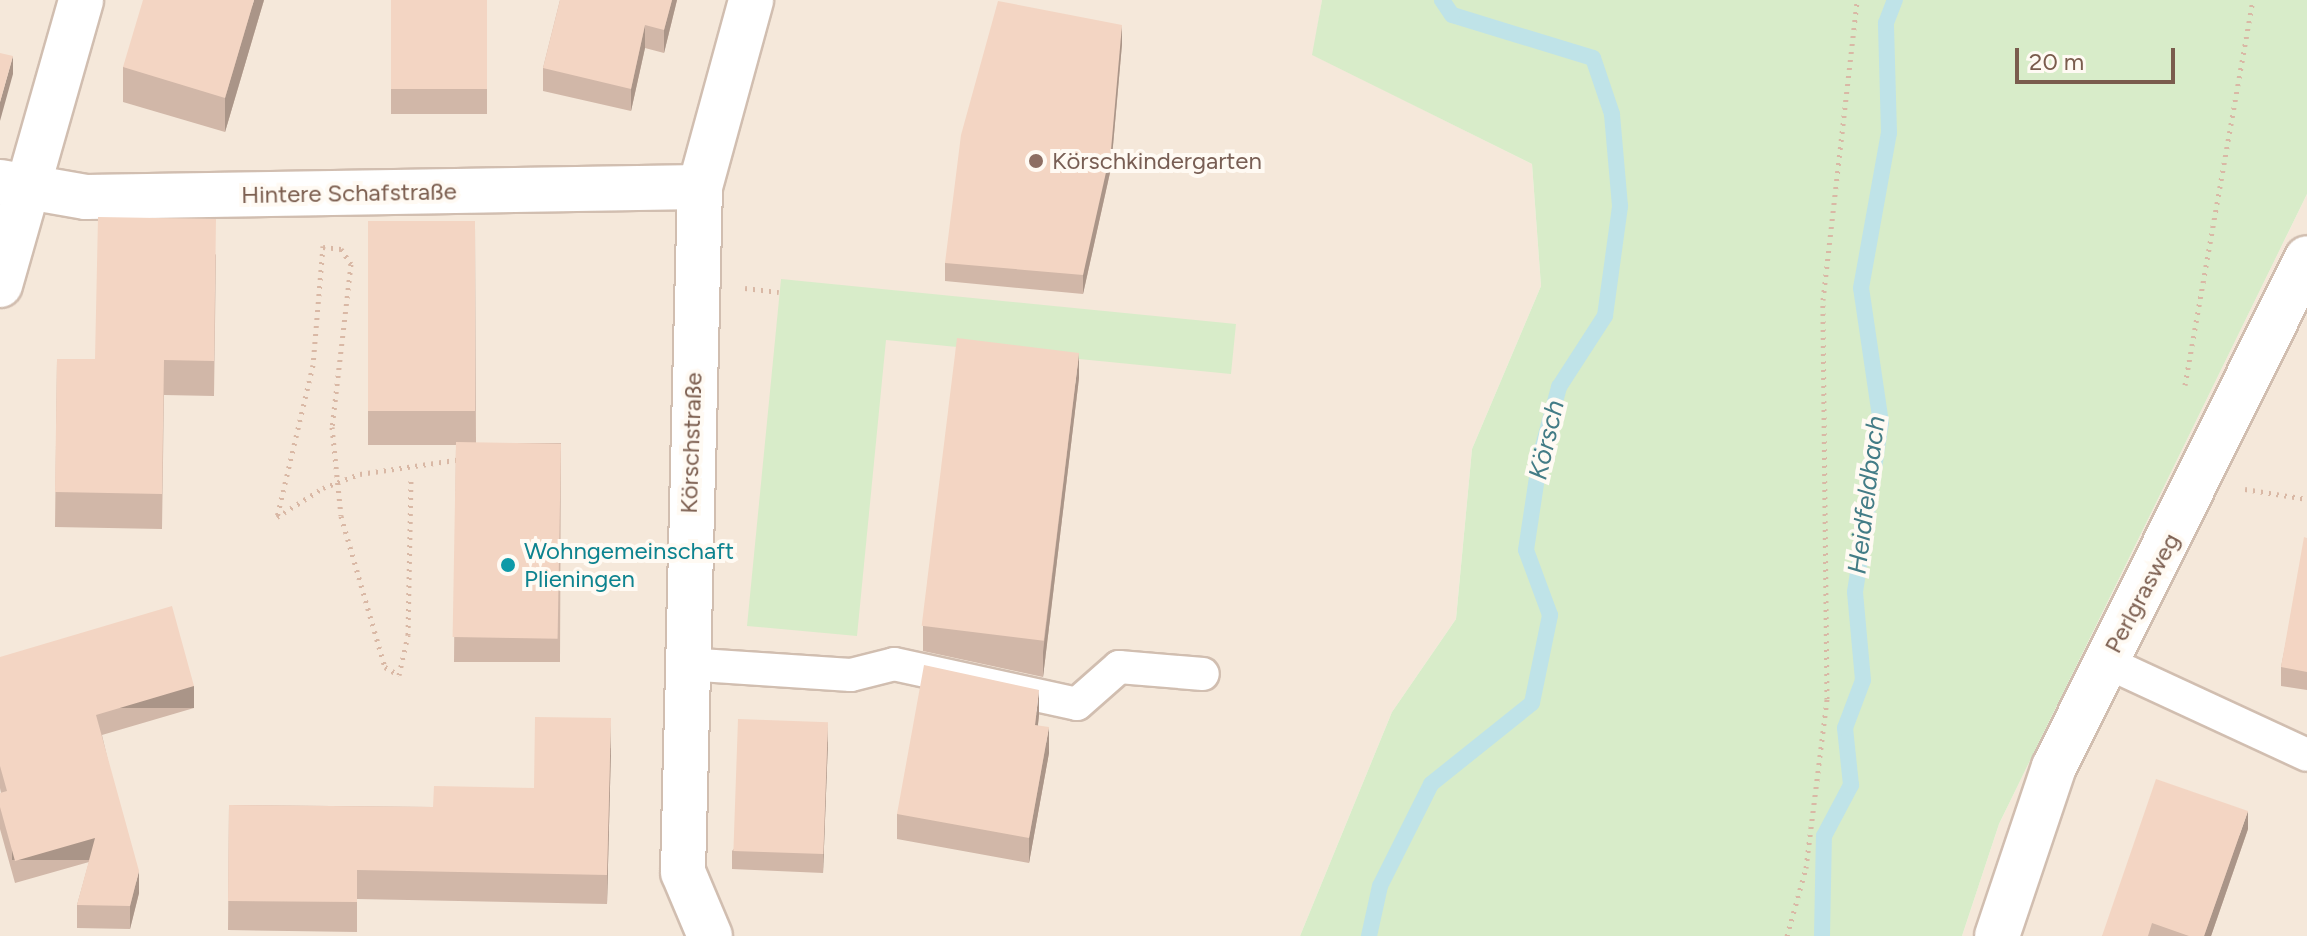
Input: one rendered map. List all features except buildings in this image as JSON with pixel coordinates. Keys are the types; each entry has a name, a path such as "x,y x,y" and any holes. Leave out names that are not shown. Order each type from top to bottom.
{"street":[{"path":"0,285 14,186 81,0"},
{"name":"Körschstraße","path":"710,936 683,872 685,664 700,187 751,0"},
{"name":"Hintere Schafstraße","path":"14,186 86,197 700,187"},
{"name":"Perlgrasweg","path":"1997,936 2054,767 2201,481 2307,258"}],"lane":[{"path":"2106,662 2307,755"},
{"path":"685,664 851,675 894,664 1077,704 1119,667 1203,674"}],"path":[{"path":"1787,936 1806,868 1827,699 1823,300 1857,0"},
{"path":"2183,399 2253,0"},
{"path":"326,193 313,365 277,517 323,488 360,474 469,459"},
{"path":"323,247 341,249 351,264 332,427 341,516 385,667 399,675 408,635 411,477"},
{"path":"2201,481 2307,499"}],"shaded area":[{"path":"0,0 1322,0 1313,55 1532,164 1541,286 1472,449 1456,619 1392,712 1300,936 0,936"},
{"path":"2307,194 2307,936 1962,936 1999,824"}],"green space":[{"path":"1322,0 2307,0 2307,194 1999,824 1962,936 1300,936 1392,712 1456,619 1472,449 1541,286 1532,164 1312,55"},
{"path":"781,279 1236,324 1231,374 886,340 857,636 747,626"}],"waterway":[{"name":"Körsch","path":"1369,936 1380,886 1431,784 1532,703 1550,615 1526,550 1540,457 1559,387 1605,316 1620,206 1612,114 1593,58 1452,15 1442,0"},
{"name":"Heidfeldbach","path":"1822,936 1824,836 1851,785 1845,728 1863,680 1855,592 1881,423 1861,288 1889,133 1886,23 1895,0"}],"place":[{"name":"Körschkindergarten","path":"1036,161"},
{"name":"Wohngemeinschaft Plieningen","path":"508,565"}]}
